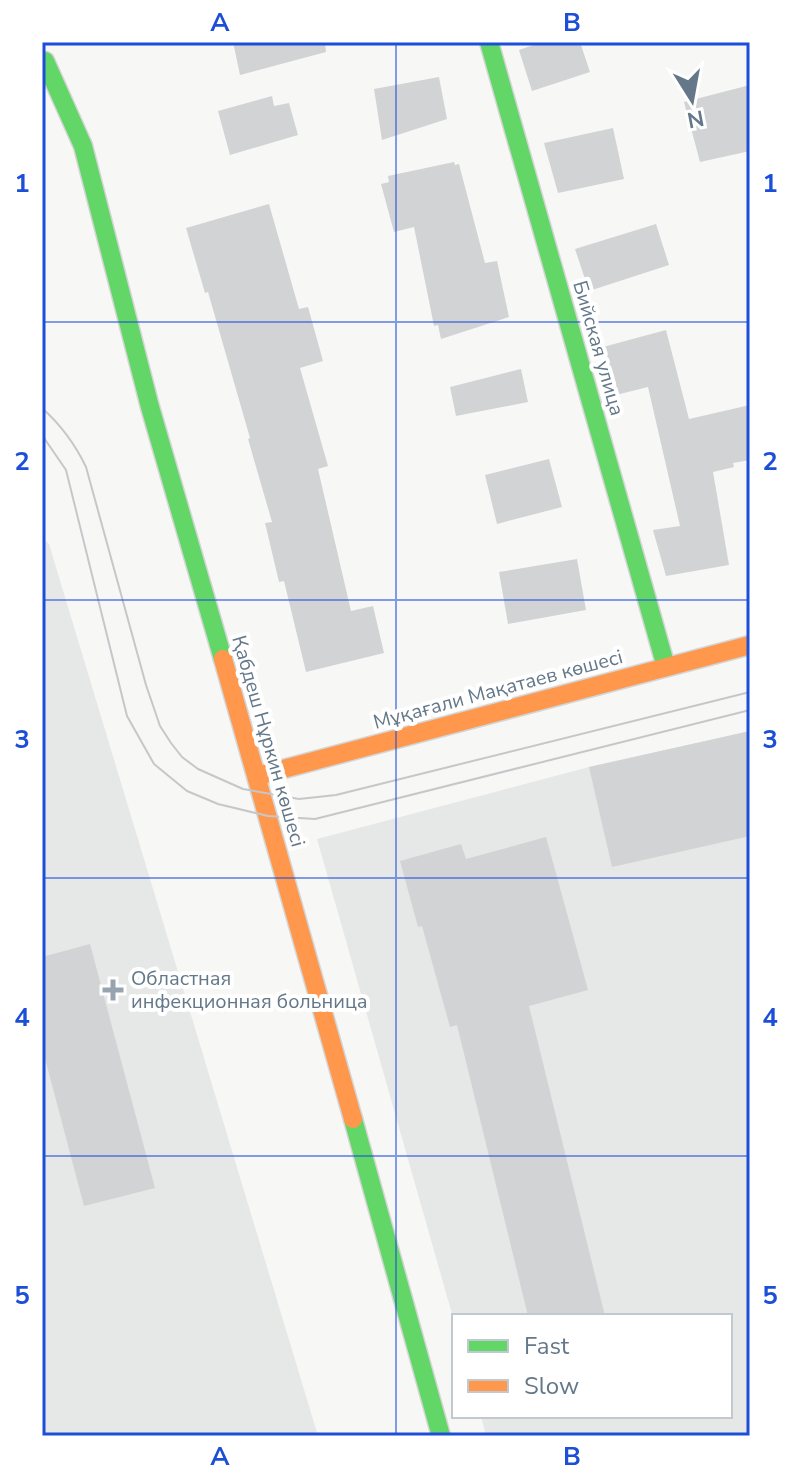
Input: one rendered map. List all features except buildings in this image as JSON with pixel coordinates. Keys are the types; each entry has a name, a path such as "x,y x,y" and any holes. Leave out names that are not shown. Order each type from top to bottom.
{"street":[{"name":"Бийская улица","path":"489,42 666,667"},
{"name":"Қабдеш Нұркин көшесі","path":"44,62 83,146 150,407 257,776 441,1436"},
{"name":"Мұқағали Мақатаев көшесі","path":"257,776 750,645"}],"shaded area":[{"name":"Областная инфекционная больница","path":"42,537 49,544 318,1436 42,1436"},
{"path":"750,731 750,1436 486,1436 482,1418 732,1418 732,1314 452,1314 317,839 589,767"}],"tram line":[{"path":"42,408 67,435 86,467 160,726 182,757 198,769 243,789 299,799 336,795 750,692"},
{"path":"42,435 66,470 127,716 154,764 187,791 218,804 268,816 315,819 750,710"}],"traffic: fast":[{"path":"489,42 666,667"},
{"path":"42,62 45,61 83,146 150,407 223,659"},
{"path":"353,1119 441,1436"}],"traffic: slow":[{"path":"257,776 750,645"},
{"path":"223,659 353,1119"}],"place":[{"name":"Областная инфекционная больница","path":"113,990"}]}
